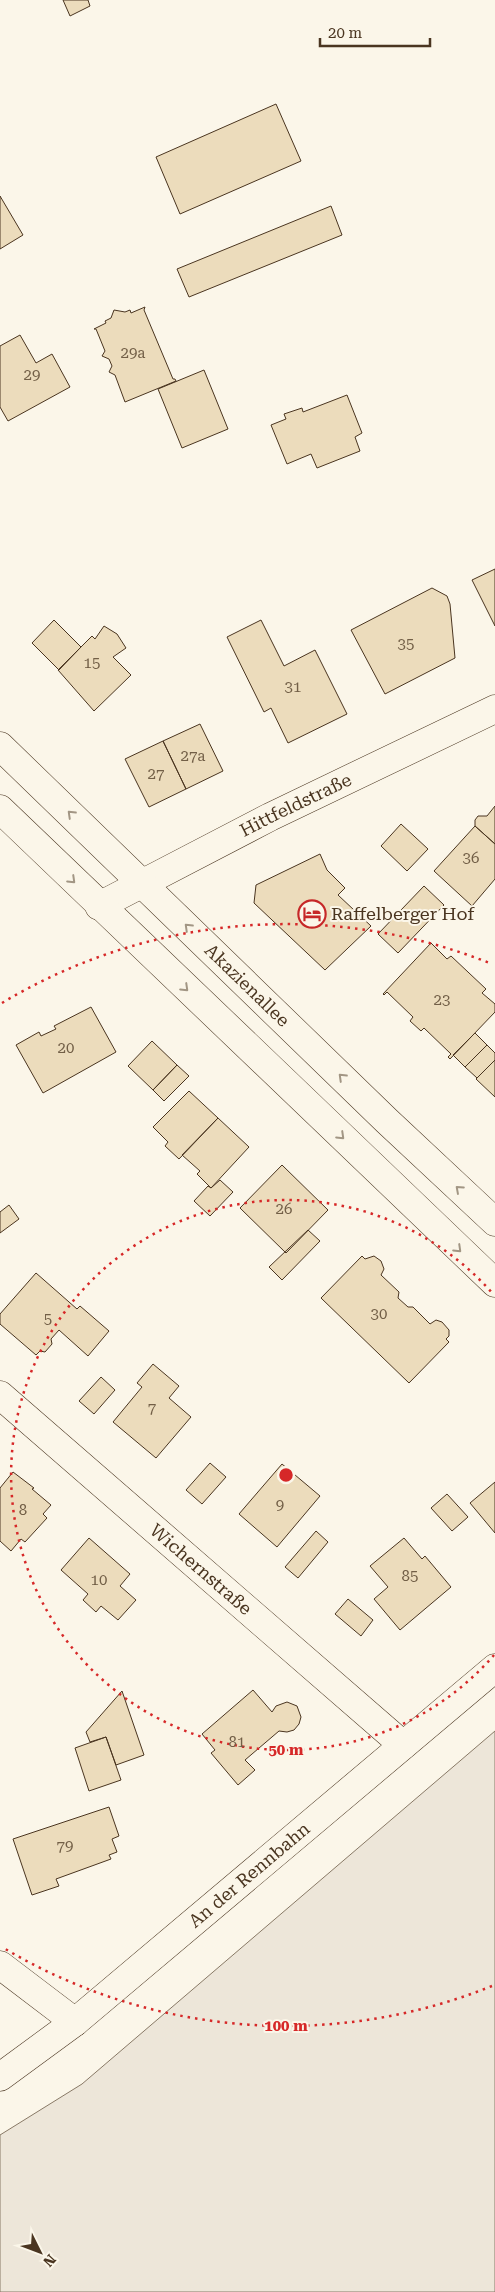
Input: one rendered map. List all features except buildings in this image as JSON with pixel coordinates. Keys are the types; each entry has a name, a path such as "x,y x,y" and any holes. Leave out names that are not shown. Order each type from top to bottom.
{"street":[{"name":"Hittfeldstraße","path":"99,906 145,884 270,817 495,710"},
{"name":"Akazienallee","path":"0,746 145,884 387,1121 495,1222"},
{"path":"0,809 99,906 495,1283"},
{"name":"Wichernstraße","path":"0,1395 403,1745"},
{"name":"An der Rennbahn","path":"0,2077 75,2022 495,1668"},
{"path":"0,1965 75,2022"}],"shaded area":[{"path":"495,1731 495,2292 0,2292 0,2135 82,2084"}],"place":[{"name":"Raffelberger Hof","path":"312,914"}]}
